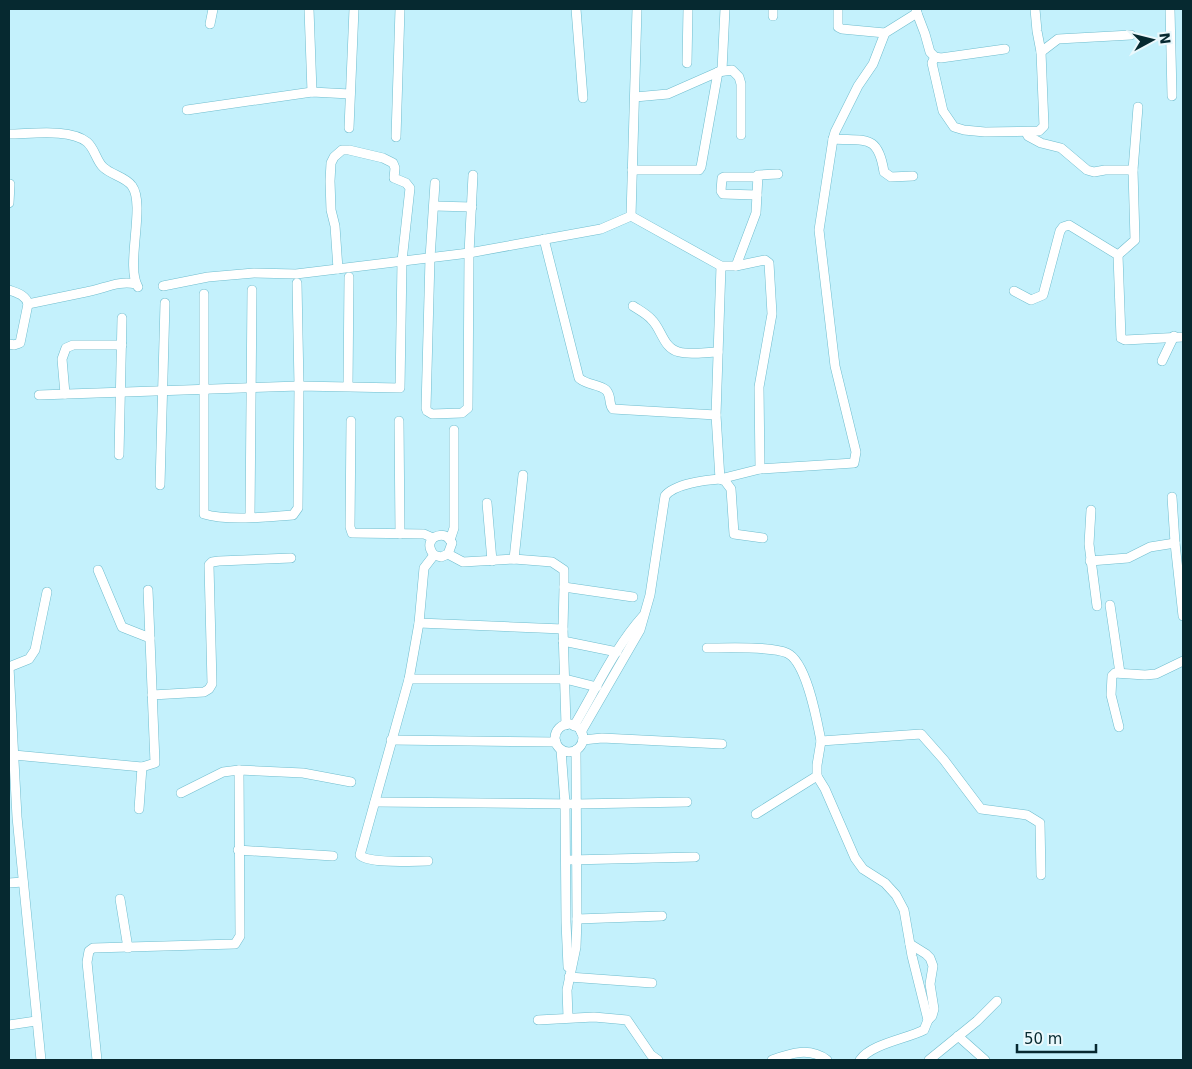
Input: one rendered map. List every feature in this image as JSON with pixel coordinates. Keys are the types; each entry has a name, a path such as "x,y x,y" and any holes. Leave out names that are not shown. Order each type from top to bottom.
{"street":[{"path":"210,24 213,9"},
{"path":"310,9 312,92"},
{"path":"349,128 354,9"},
{"path":"396,137 400,9"},
{"path":"576,9 583,98"},
{"path":"631,216 637,9"},
{"path":"687,63 688,9"},
{"path":"632,170 699,170 701,167 720,71 726,9"},
{"path":"838,9 838,27 842,29 886,33"},
{"path":"935,56 932,63 943,111 954,127 985,132 1039,131 1044,126 1041,52 1035,9"},
{"path":"1170,9 1172,96"},
{"path":"576,730 640,630 656,562 665,496 669,491 701,481 720,480 760,469 854,463 856,452 835,366 830,333 819,230 833,139 858,86 873,64 886,33 917,11 930,51 935,56 941,58 1005,49"},
{"path":"1041,52 1058,39 1131,34"},
{"path":"634,97 668,94 720,71 732,70 736,72 741,84 741,135"},
{"path":"187,110 312,92 350,94"},
{"path":"1118,255 1135,240 1133,170 1138,107"},
{"path":"1026,132 1028,136 1041,143 1061,148 1087,170 1094,172 1133,170"},
{"path":"9,134 75,135 92,147 99,163 133,187 136,202 134,269 137,286 126,282 89,292 28,304"},
{"path":"833,139 869,141 874,144 881,156 884,172 891,177 913,176"},
{"path":"39,395 299,386 400,388 402,261 410,188 409,185 394,178 395,168 389,160 342,150 337,153 331,163 331,210 335,226 338,269"},
{"path":"757,195 724,194 721,191 722,178 778,174"},
{"path":"435,184 430,258 426,408 432,414 462,413 468,408 469,253 473,175"},
{"path":"736,266 755,219 757,177"},
{"path":"9,203 10,184"},
{"path":"434,206 472,207"},
{"path":"631,216 721,266 736,266 766,260 769,263 772,314 759,387 760,469"},
{"path":"162,286 208,277 254,273 296,274 469,253 601,230 631,216"},
{"path":"1014,291 1031,300 1042,295 1060,231 1063,227 1069,225 1118,255"},
{"path":"544,239 579,378 588,384 604,388 609,393 611,408 616,410 716,415"},
{"path":"1118,255 1121,338 1125,340 1179,337"},
{"path":"720,480 716,415 721,266"},
{"path":"348,386 349,277"},
{"path":"204,294 203,512 211,516 293,516 298,508 299,386 297,283"},
{"path":"9,290 23,296 27,299 28,304 20,342 14,345 9,344"},
{"path":"250,517 252,290"},
{"path":"160,485 165,303"},
{"path":"633,306 651,318 665,343 672,349 680,352 718,352"},
{"path":"119,455 122,318"},
{"path":"1162,361 1179,337"},
{"path":"64,394 62,359 66,348 73,345 122,345"},
{"path":"399,420 400,534"},
{"path":"351,421 351,530 355,534 424,534 433,538"},
{"path":"450,540 454,528 454,430"},
{"path":"514,559 523,475"},
{"path":"720,480 725,481 731,489 734,534 763,538"},
{"path":"1172,497 1183,616"},
{"path":"488,503 492,561"},
{"path":"1091,510 1090,561 1097,606"},
{"path":"444,535 450,540 452,547 448,554 441,557 434,555 430,548 433,538 444,535"},
{"path":"1090,561 1128,558 1150,547 1175,543"},
{"path":"448,554 463,562 514,559 552,562 564,570 563,641 565,679 581,746 569,752 561,750"},
{"path":"428,861 376,860 361,857 360,850 409,679 419,623 424,568 434,555"},
{"path":"152,695 204,692 211,687 210,565 212,562 291,558"},
{"path":"98,570 122,627 150,638"},
{"path":"564,587 633,597"},
{"path":"14,755 142,767 155,763 148,590"},
{"path":"40,1060 23,882 13,817 14,755 9,667 29,659 35,650 47,592"},
{"path":"1110,605 1120,673"},
{"path":"576,730 617,652 633,627 645,614"},
{"path":"419,623 563,629"},
{"path":"563,641 617,652"},
{"path":"707,648 775,649 789,653 798,663 812,696 821,741 817,776 825,789 855,858 863,869 885,883 896,895 904,910 928,1020"},
{"path":"1119,727 1111,695 1112,676 1120,673 1156,674 1183,661"},
{"path":"409,679 565,679 597,687"},
{"path":"568,1017 567,990 576,947 577,919 561,750 556,742 556,734 560,728 576,730 602,738 722,744"},
{"path":"821,741 921,734 944,760 981,809 1027,815 1040,823 1041,875"},
{"path":"391,740 556,742"},
{"path":"569,977 566,922 575,804 576,750"},
{"path":"139,810 142,767"},
{"path":"180,793 223,772 239,770 303,773 351,782"},
{"path":"97,1060 87,962 89,951 93,948 235,944 238,941 240,936 239,770"},
{"path":"756,814 817,776"},
{"path":"375,802 575,804 687,802"},
{"path":"238,850 332,856"},
{"path":"571,860 695,858"},
{"path":"9,883 23,882"},
{"path":"120,899 128,948"},
{"path":"577,919 662,916"},
{"path":"860,1060 880,1046 924,1030 932,1016 934,1009 930,984 933,966 926,954 910,944"},
{"path":"569,977 652,982"},
{"path":"929,1060 997,1001"},
{"path":"538,1020 568,1017 627,1020 651,1056 658,1060"},
{"path":"9,1025 36,1021"},
{"path":"958,1036 985,1060"},
{"path":"772,1060 804,1052 812,1052 827,1060"}]}
